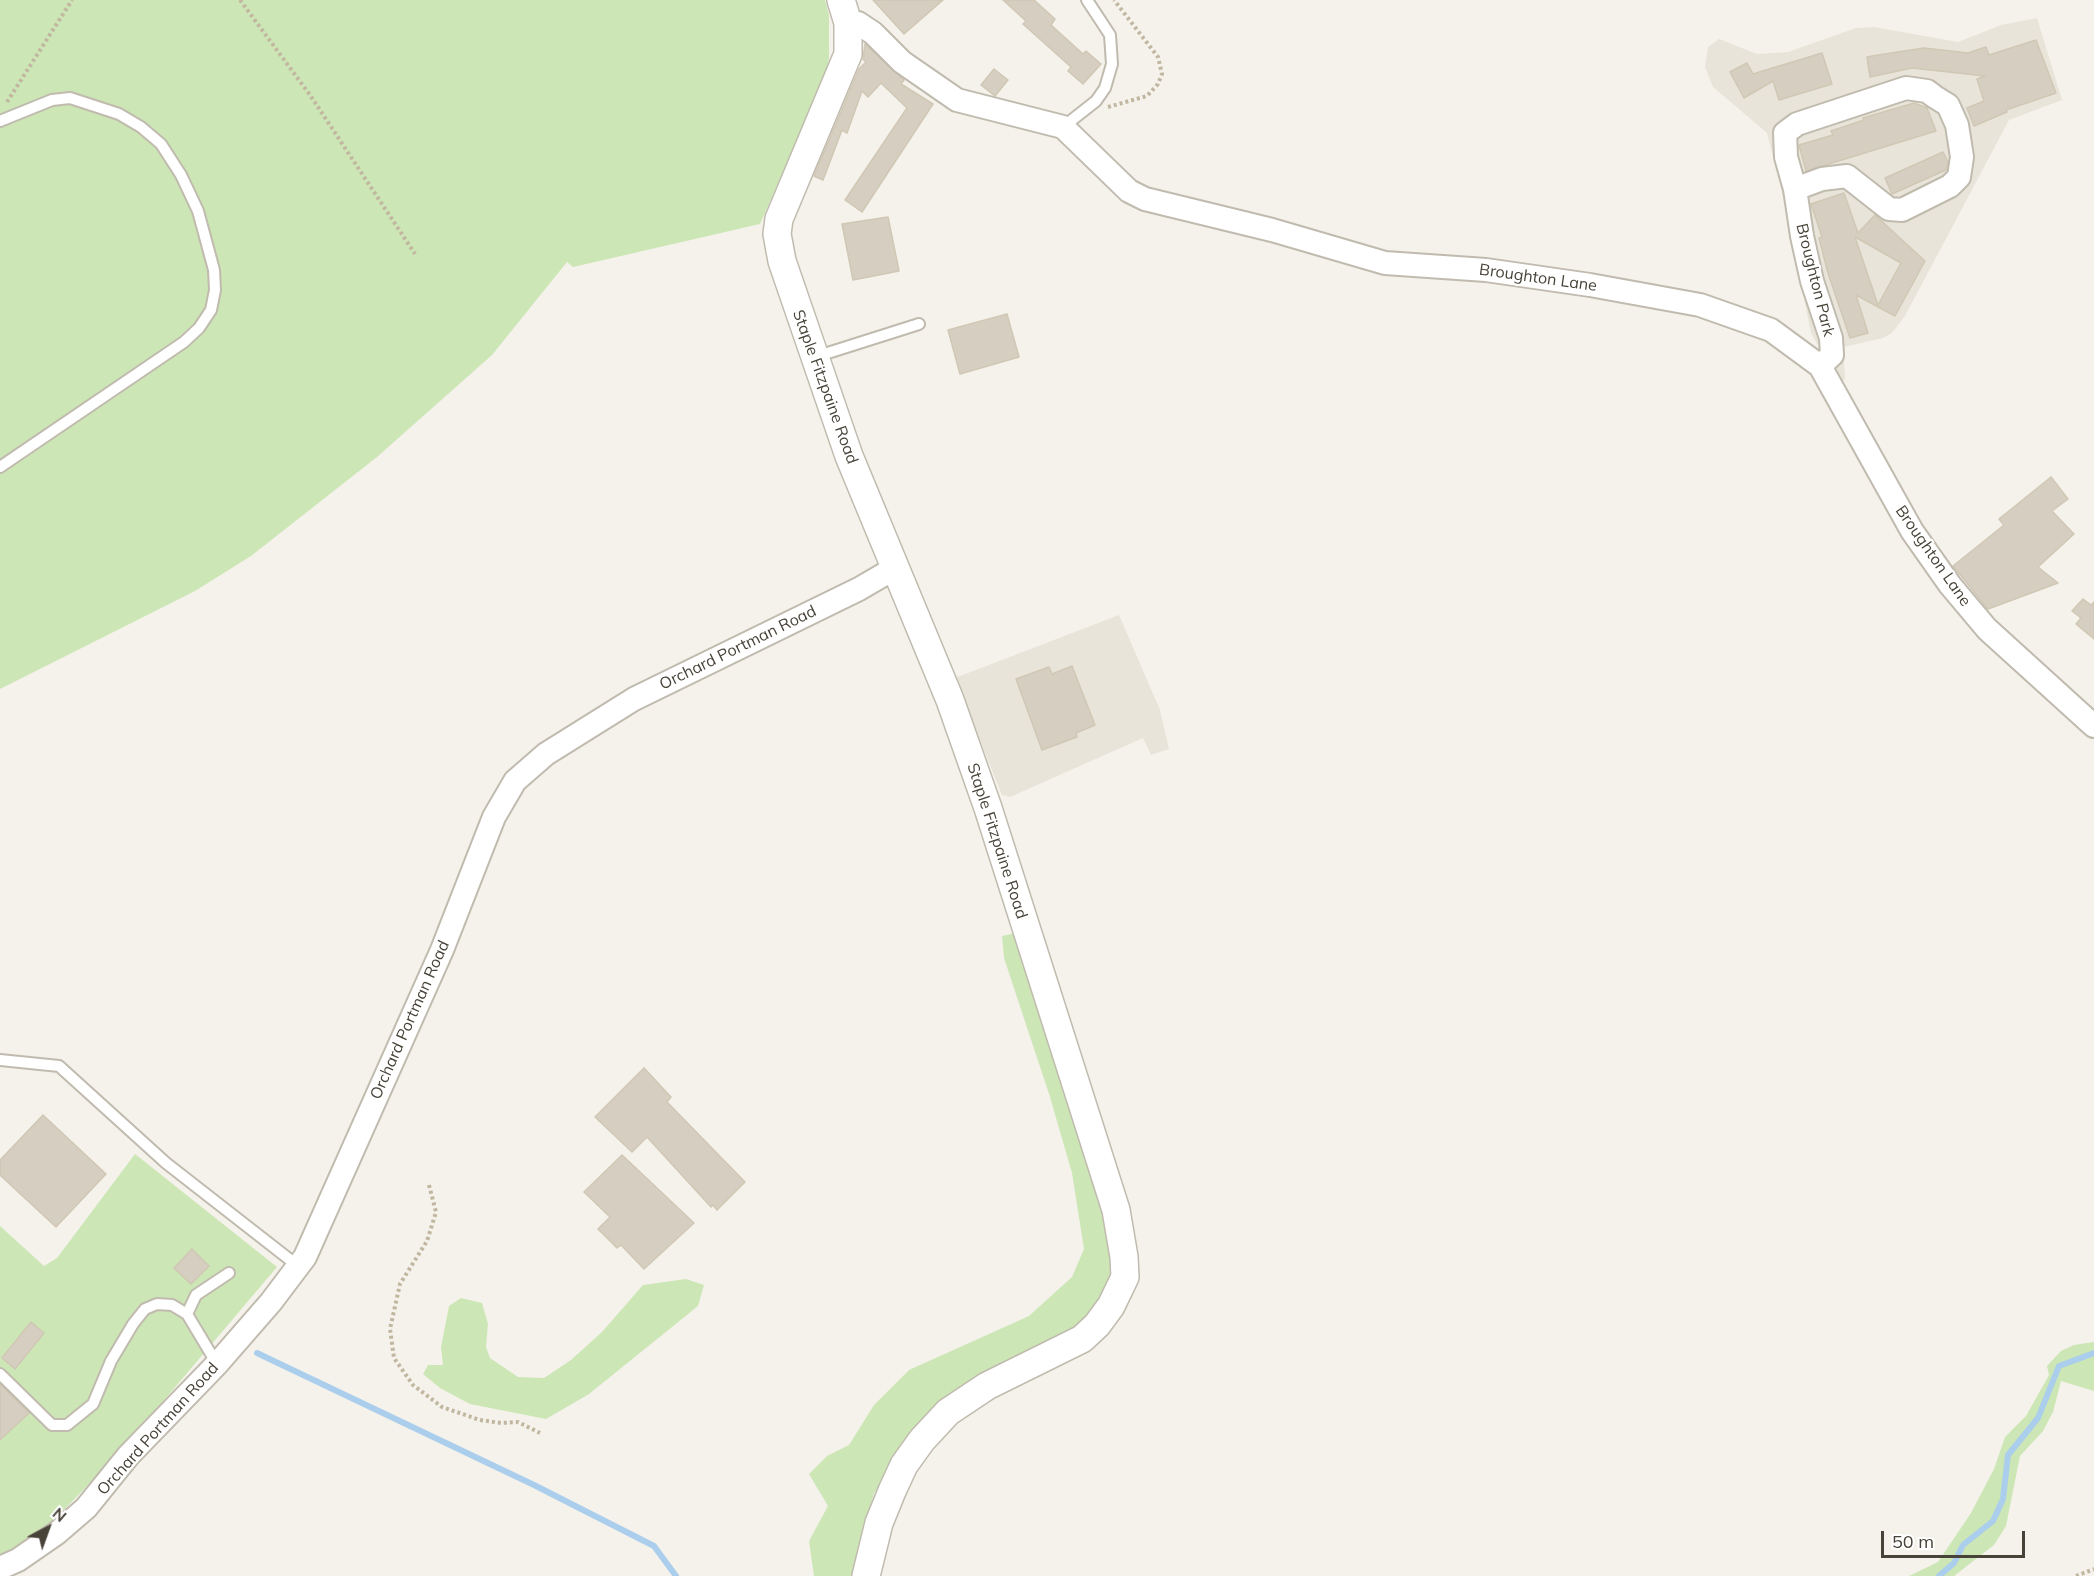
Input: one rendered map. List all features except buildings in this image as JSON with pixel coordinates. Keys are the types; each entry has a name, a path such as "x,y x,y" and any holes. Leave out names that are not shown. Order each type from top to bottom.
{"street":[{"name":"Broughton Lane","path":"845,12 873,33 902,62 957,100 1063,127 1129,191 1145,199 1272,230 1385,263 1486,270 1700,305 1771,330 1820,366 1912,531 1950,585 1986,629 2094,726"},
{"name":"Staple Fitzpaine Road","path":"845,12 848,54 786,198 777,234 782,261 849,456 950,700 988,808 1116,1210 1125,1257 1125,1276 1111,1306 1097,1325 1082,1339 987,1386 948,1412 922,1440 904,1465 892,1491 879,1523 866,1576"},
{"name":"Broughton Park","path":"1795,189 1822,179 1847,177 1888,209 1902,210 1950,186 1959,177 1962,157 1957,125 1948,105 1926,91 1906,88 1797,124 1785,133 1784,139 1812,281 1830,338 1832,355 1820,366"},
{"name":"Orchard Portman Road","path":"0,1568 47,1540 86,1508 128,1456 217,1364 271,1302 298,1266 315,1236 424,991 470,883 494,817 515,782 546,754 634,699 859,589 895,568"}],"lane":[{"path":"1063,127 1090,106 1105,88 1112,63 1110,35 1087,0"},
{"path":"0,121 52,100 70,98 119,114 141,127 161,144 181,175 198,211 214,270 215,290 211,310 199,328 184,342 0,467"},
{"path":"815,357 919,324"},
{"path":"0,1060 59,1066 166,1163 298,1266"},
{"path":"187,1314 196,1295 229,1273"},
{"path":"0,1374 11,1382 52,1425 67,1425 93,1404 111,1361 145,1309 157,1304 172,1305 187,1314 217,1364"}],"path":[{"path":"6,105 72,0"},
{"path":"240,0 310,95 415,254"},
{"path":"1090,106 1103,108 1119,106 1147,96 1158,84 1162,74 1158,57 1114,0"},
{"path":"429,1185 436,1212 427,1241 400,1284 390,1329 394,1358 413,1385 442,1407 480,1420 501,1423 518,1422 540,1433"},
{"path":"2076,1576 2094,1569"}],"shaded area":[{"path":"2037,18 2062,100 2009,120 1905,316 1892,333 1883,338 1843,347 1845,378 1840,386 1811,333 1785,204 1767,133 1713,87 1705,67 1708,47 1719,39 1757,54 1788,52 1856,28 1874,27 1958,42 2001,25"},
{"path":"1119,615 1160,710 1169,749 1151,755 1143,738 1010,797 1002,795 955,678"}],"green space":[{"path":"0,0 825,0 829,15 829,58 826,75 760,224 573,267 567,262 492,355 377,457 251,556 195,591 0,689"},
{"path":"1016,933 1112,1236 1117,1270 1090,1323 927,1418 874,1493 852,1576 814,1576 809,1541 828,1506 809,1474 827,1456 849,1445 874,1405 909,1370 1029,1316 1072,1277 1084,1249 1072,1173 1050,1097 1004,958 1002,936"},
{"path":"135,1154 277,1267 160,1405 86,1487 32,1543 0,1559 0,1226 44,1266 57,1258"},
{"path":"686,1279 704,1285 698,1306 589,1394 546,1419 470,1404 440,1388 423,1374 428,1365 443,1365 441,1347 449,1306 461,1298 482,1303 488,1324 486,1347 490,1358 518,1377 544,1378 571,1360 602,1332 643,1285"},
{"path":"2094,1342 2094,1391 2061,1381 2053,1412 2043,1431 2020,1456 2006,1526 1994,1545 1954,1576 1909,1576 1938,1562 1971,1513 1994,1469 2005,1437 2026,1416 2049,1375 2047,1366 2061,1351 2074,1345"}],"waterway":[{"path":"257,1353 534,1485 654,1546 676,1576"},
{"path":"1939,1576 1954,1563 1963,1545 1993,1521 2003,1499 2008,1455 2038,1418 2059,1366 2094,1353"}]}
